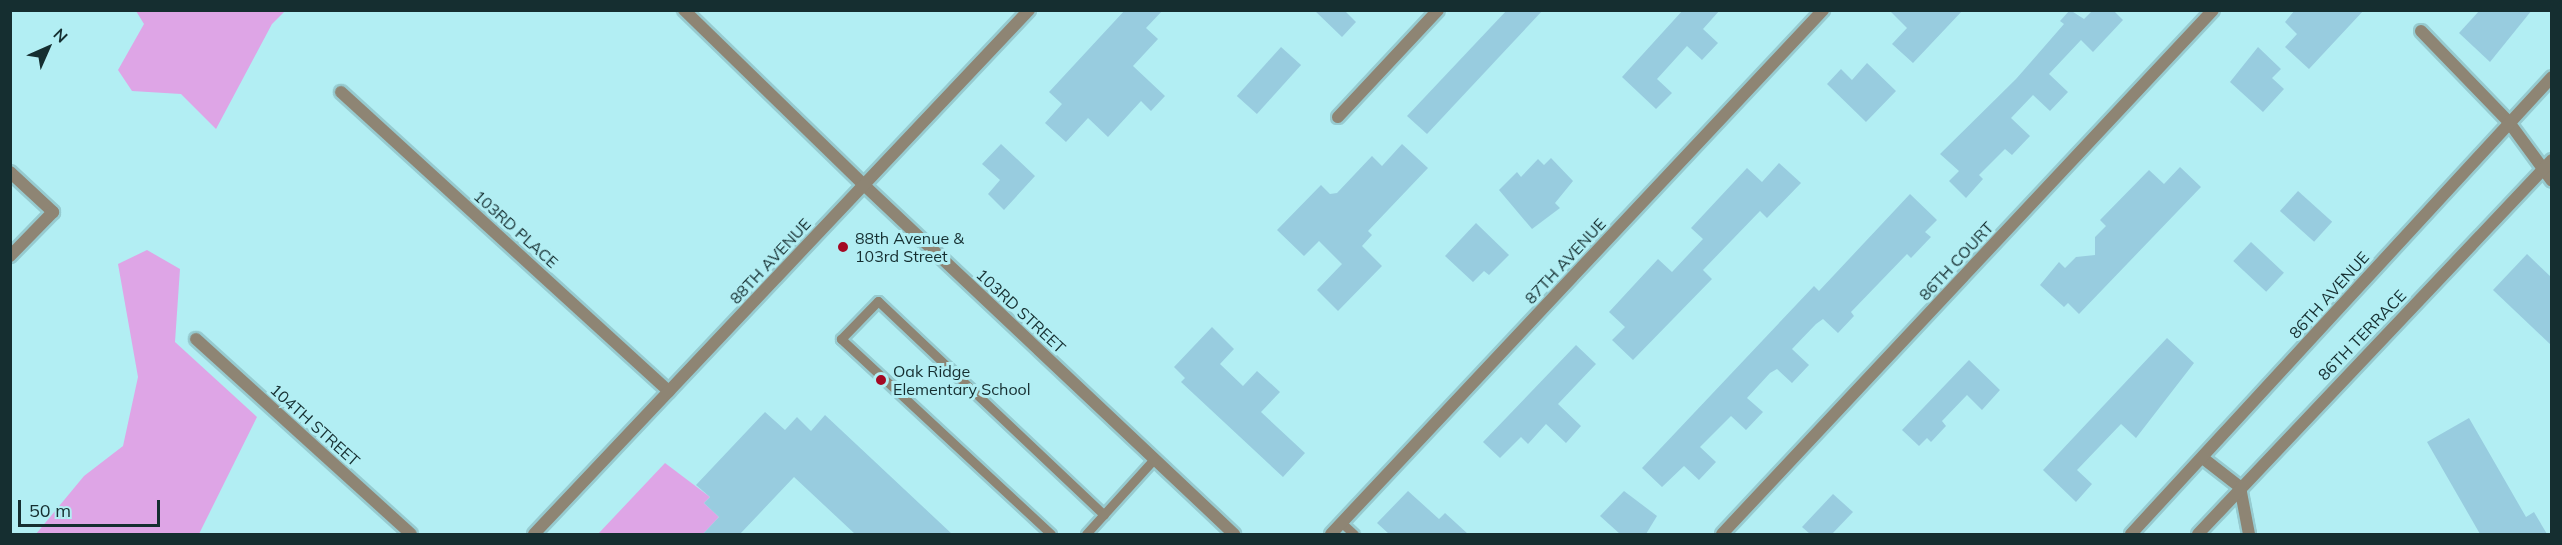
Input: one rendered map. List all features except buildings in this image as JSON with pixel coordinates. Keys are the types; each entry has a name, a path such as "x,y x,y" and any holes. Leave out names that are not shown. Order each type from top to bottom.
{"street":[{"name":"103RD STREET","path":"684,10 864,185 1233,534"},
{"name":"88TH AVENUE","path":"534,534 1029,10"},
{"path":"1338,117 1438,10"},
{"name":"87TH AVENUE","path":"1331,534 1823,10"},
{"name":"86TH COURT","path":"1722,534 2213,10"},
{"path":"2421,31 2508,122 2541,171 2552,181"},
{"name":"86TH AVENUE","path":"2131,534 2204,459 2508,122 2552,77"},
{"name":"103RD PLACE","path":"341,92 669,391"},
{"name":"86TH TERRACE","path":"2198,534 2240,487 2552,160"},
{"path":"10,172 52,212 10,256"},
{"name":"104TH STREET","path":"196,339 411,534"},
{"path":"2204,459 2240,487 2249,534"}],"lane":[{"path":"1051,534 841,339 878,301 1104,515"},
{"path":"1086,534 1154,459"},
{"path":"1342,523 1354,534"}],"shaded area":[{"path":"136,11 285,11 272,24 216,129 181,94 132,91 118,70 144,24"},
{"path":"147,250 180,269 175,342 257,417 199,534 36,534 84,476 123,446 138,377 118,264"},
{"path":"665,463 710,497 704,503 719,517 703,534 598,534"}],"place":[{"name":"88th Avenue & 103rd Street","path":"843,247"},
{"name":"Oak Ridge Elementary School","path":"881,380"}]}
